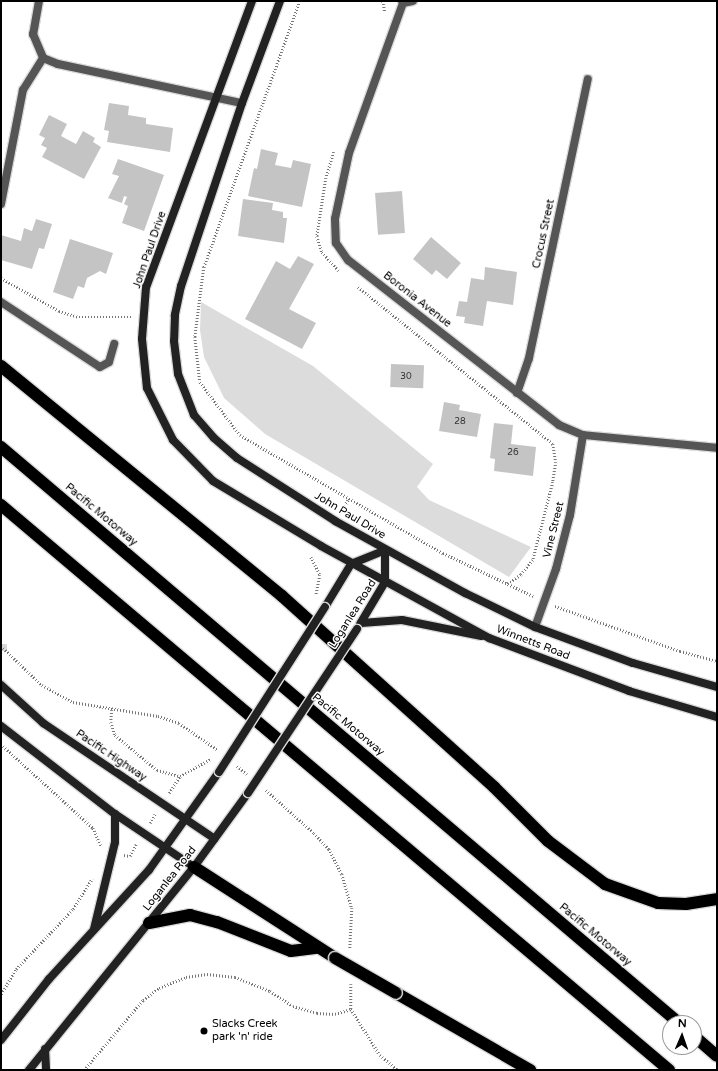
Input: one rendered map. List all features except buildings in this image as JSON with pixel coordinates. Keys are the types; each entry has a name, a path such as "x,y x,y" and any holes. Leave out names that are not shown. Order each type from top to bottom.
{"highway":[{"path":"1,366 282,596 494,787 548,841 605,884 658,903 686,904 717,899"},
{"name":"Pacific Motorway","path":"1,447 670,1015"},
{"path":"1,505 669,1070"},
{"path":"194,867 317,948 530,1070"},
{"path":"148,923 190,915 217,922 291,951 317,948"},
{"path":"702,1043 717,1056"}],"main road":[{"name":"John Paul Drive","path":"252,1 218,98 146,287 142,339 148,388 173,440 213,481 351,564"},
{"name":"John Paul Drive","path":"280,1 242,103 181,286 175,314 174,341 178,374 194,415 214,438 237,458 385,550"},
{"path":"351,564 385,550"},
{"name":"Loganlea Road","path":"30,1070 45,1049 194,867 248,793 360,626 385,582 385,550"},
{"name":"Winnetts Road","path":"385,550 535,627 633,663 717,687"},
{"name":"Loganlea Road","path":"1,1040 49,979 144,876 219,772 351,564"},
{"name":"Winnetts Road","path":"351,564 489,638 630,691 717,717"},
{"path":"360,626 402,620 489,638"},
{"name":"Pacific Highway","path":"1,685 43,723 215,839"},
{"path":"1,726 115,814 194,867"},
{"path":"94,930 115,842 115,814"},
{"path":"45,1049 46,1070"}],"street":[{"path":"40,1 33,34 43,58 58,64 242,103"},
{"name":"Boronia Avenue","path":"413,1 403,2 349,153 335,219 336,243 348,260 559,425 584,436 717,448"},
{"path":"1,204 23,90 43,58"},
{"name":"Crocus Street","path":"517,393 529,358 588,78"},
{"path":"1,302 100,367 109,362 114,344"},
{"name":"Vine Street","path":"535,627 556,569 570,515 584,436"}],"path":[{"path":"300,1 204,267 195,336 200,382 240,435 443,553 524,593"},
{"path":"1,278 59,311 79,317 129,318 144,314"},
{"path":"312,558 320,575 315,597"},
{"path":"564,611 680,651 717,661"},
{"path":"1,646 42,685 73,702 112,710 158,716 179,724 221,753"},
{"path":"112,710 112,729 115,735 157,770 180,776 211,759"},
{"path":"1,744 93,828 102,848 100,854"},
{"path":"233,763 251,778"},
{"path":"263,788 314,833 329,849 342,874 352,908 350,952"},
{"path":"1,994 16,969 73,909 93,877"},
{"path":"84,1070 143,1000 159,988 186,978 207,974 235,977 265,988 304,1010 317,1013 335,1014 351,1009"},
{"path":"351,981 351,1009 380,1055 398,1070"}],"shaded area":[{"path":"201,302 313,366 433,464 417,487 429,500 531,547 509,577 265,434 224,398 204,357 200,330"}],"tunnel":[{"path":"1,644 1,651"}],"place":[{"name":"Slacks Creek park 'n' ride","path":"204,1031"}]}
